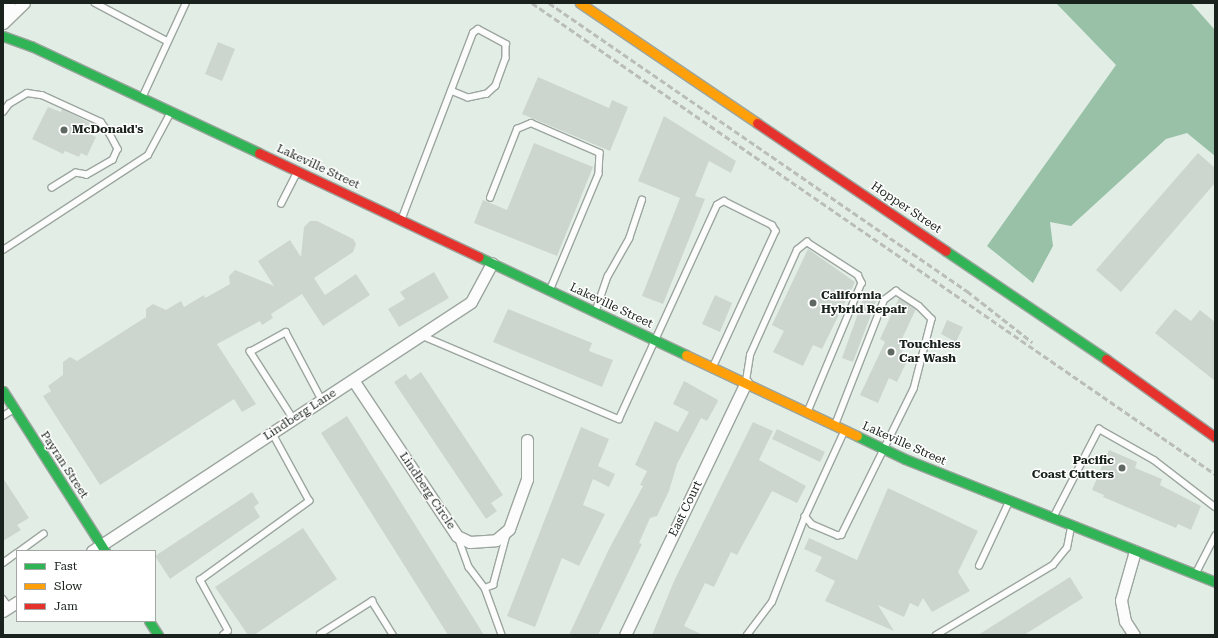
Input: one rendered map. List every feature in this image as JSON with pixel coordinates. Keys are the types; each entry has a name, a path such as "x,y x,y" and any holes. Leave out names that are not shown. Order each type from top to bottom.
{"main road":[{"name":"Hopper Street","path":"580,3 1152,390 1215,437"},
{"name":"Lakeville Street","path":"3,36 31,46 171,111 884,448 1009,502 1215,582"},
{"name":"Payran Street","path":"3,391 99,549"},
{"path":"150,622 158,635"}],"street":[{"path":"3,12 9,3"},
{"path":"3,23 24,3"},
{"name":"Lindberg Lane","path":"99,549 293,419 423,336 471,302 492,264"},
{"name":"Lindberg Circle","path":"353,380 458,536 470,542 484,543 507,532"},
{"name":"East Court","path":"625,635 746,382"},
{"path":"507,532 528,479 528,440"},
{"path":"1134,635 1125,621 1120,600 1135,551"}],"lane":[{"path":"95,3 167,41"},
{"path":"142,98 167,41 186,3"},
{"path":"401,220 473,33 478,29 506,44 506,58 496,86 487,94 468,98 451,91"},
{"path":"3,112 9,104 27,93 42,95 101,122 110,134 118,149 113,160 86,175 76,173 52,188"},
{"path":"3,250 148,155 171,111"},
{"path":"490,198 517,129 531,123 600,153 599,174 550,291"},
{"path":"281,204 298,171"},
{"path":"595,312 608,276 629,239 642,200"},
{"path":"423,336 619,419 654,339 717,205 724,202 772,225 776,231 714,367"},
{"path":"746,382 750,355 797,250 807,242 858,276 862,283 808,412"},
{"path":"805,518 812,524 838,536 842,535 914,388 932,319 920,306 896,291 884,300 835,425"},
{"path":"293,419 250,352 286,332 322,400"},
{"path":"3,416 14,409"},
{"path":"1052,518 1098,429 1154,460 1215,507"},
{"path":"747,635 772,602 805,518 845,430"},
{"path":"223,635 228,630 200,580 309,501 272,433"},
{"path":"979,566 1009,502"},
{"path":"936,635 1053,565 1067,548 1071,526"},
{"path":"485,588 493,585 507,532"},
{"path":"21,550 43,534"},
{"path":"458,536 469,567 485,588 502,635"},
{"path":"1195,574 1215,536"},
{"path":"3,563 16,554"},
{"path":"320,635 372,601 393,635"}],"shaded area":[{"path":"1056,3 1191,3 1215,30 1215,156 1187,133 1166,139 1071,226 1050,222 1053,246 1033,283 987,246 1116,65"}],"building":[{"path":"218,42 235,49 222,81 205,74"},
{"path":"538,77 609,108 612,100 628,107 610,151 522,114"},
{"name":"McDonald's","path":"48,107 61,112 62,109 94,125 90,134 96,137 87,156 81,153 79,157 65,151 63,154 32,139"},
{"path":"664,116 736,161 731,173 709,161 695,196 705,199 663,304 642,296 680,198 638,181"},
{"path":"534,143 593,167 557,256 474,223 483,200 507,210"},
{"path":"1198,153 1215,168 1215,183 1121,292 1096,270"},
{"path":"310,221 317,221 353,239 356,244 353,252 314,278 325,295 356,274 370,295 323,326 302,294 271,314 273,318 262,325 260,321 217,344 256,404 242,412 234,399 100,485 43,396 51,391 48,386 63,375 63,362 70,357 77,361 146,317 146,309 153,304 166,310 181,301 184,307 204,295 205,298 230,284 229,276 235,270 274,286 258,261 290,240 301,257 304,227"},
{"name":"California Hybrid Repair","path":"808,249 855,282 822,349 813,345 803,366 773,352 784,331 772,325"},
{"path":"434,272 449,298 399,327 388,309 405,299 400,292"},
{"path":"866,291 878,296 853,362 842,358"},
{"path":"715,295 732,303 720,332 702,324"},
{"name":"Touchless Car Wash","path":"899,298 916,309 899,345 904,347 899,357 907,361 897,382 889,378 878,403 860,395 885,342 880,339"},
{"path":"508,309 592,343 589,351 613,360 602,387 493,342"},
{"path":"1175,309 1191,321 1200,310 1215,322 1215,381 1155,333"},
{"path":"947,320 963,327 956,342 941,334"},
{"path":"421,372 503,495 491,503 497,511 486,519 394,382 406,374 410,380"},
{"path":"684,381 718,400 717,403 707,421 701,418 677,464 669,491 657,516 650,518 639,543 642,544 598,635 569,635 609,549 643,486 640,485 647,471 635,465 655,421 678,432 689,412 673,404"},
{"path":"347,416 484,635 448,635 321,433"},
{"path":"753,422 773,431 759,460 806,486 797,503 772,491 737,555 731,552 714,587 705,583 684,626 703,635 652,635 674,581"},
{"path":"581,427 609,439 598,466 615,474 609,487 593,479 583,505 605,514 579,566 562,558 535,627 507,616"},
{"path":"777,429 825,452 820,462 772,439"},
{"path":"1109,450 1137,462 1135,468 1162,479 1160,485 1201,506 1191,530 1178,524 1176,528 1103,497 1104,495 1092,490"},
{"path":"3,478 29,518 17,525 21,530 3,541"},
{"path":"888,488 978,531 958,572 970,591 932,612 923,598 918,607 910,603 904,617 878,605 894,631 825,601 835,581 815,571 822,557 804,549 809,538 857,560"},
{"path":"252,492 259,503 254,507 260,517 170,579 156,555"},
{"path":"303,528 337,579 254,635 248,635 215,587"},
{"path":"1070,577 1083,598 1024,635 978,635"}],"railway":[{"path":"532,3 1215,474"},
{"path":"549,3 967,291 1032,342"}],"traffic: fast":[{"path":"3,36 31,46 259,153"},
{"path":"946,251 1106,359"},
{"path":"479,257 686,355"},
{"path":"3,391 104,550"},
{"path":"857,436 905,459 1215,582"},
{"path":"150,622 158,635"}],"traffic: slow":[{"path":"580,3 757,123"},
{"path":"686,355 857,436"}],"traffic: jam":[{"path":"757,123 946,251"},
{"path":"259,153 479,257"},
{"path":"1106,359 1215,437"}],"place":[{"name":"McDonald's","path":"64,130"},
{"name":"California Hybrid Repair","path":"813,303"},
{"name":"Touchless Car Wash","path":"891,352"},
{"name":"Pacific Coast Cutters","path":"1122,468"}]}
